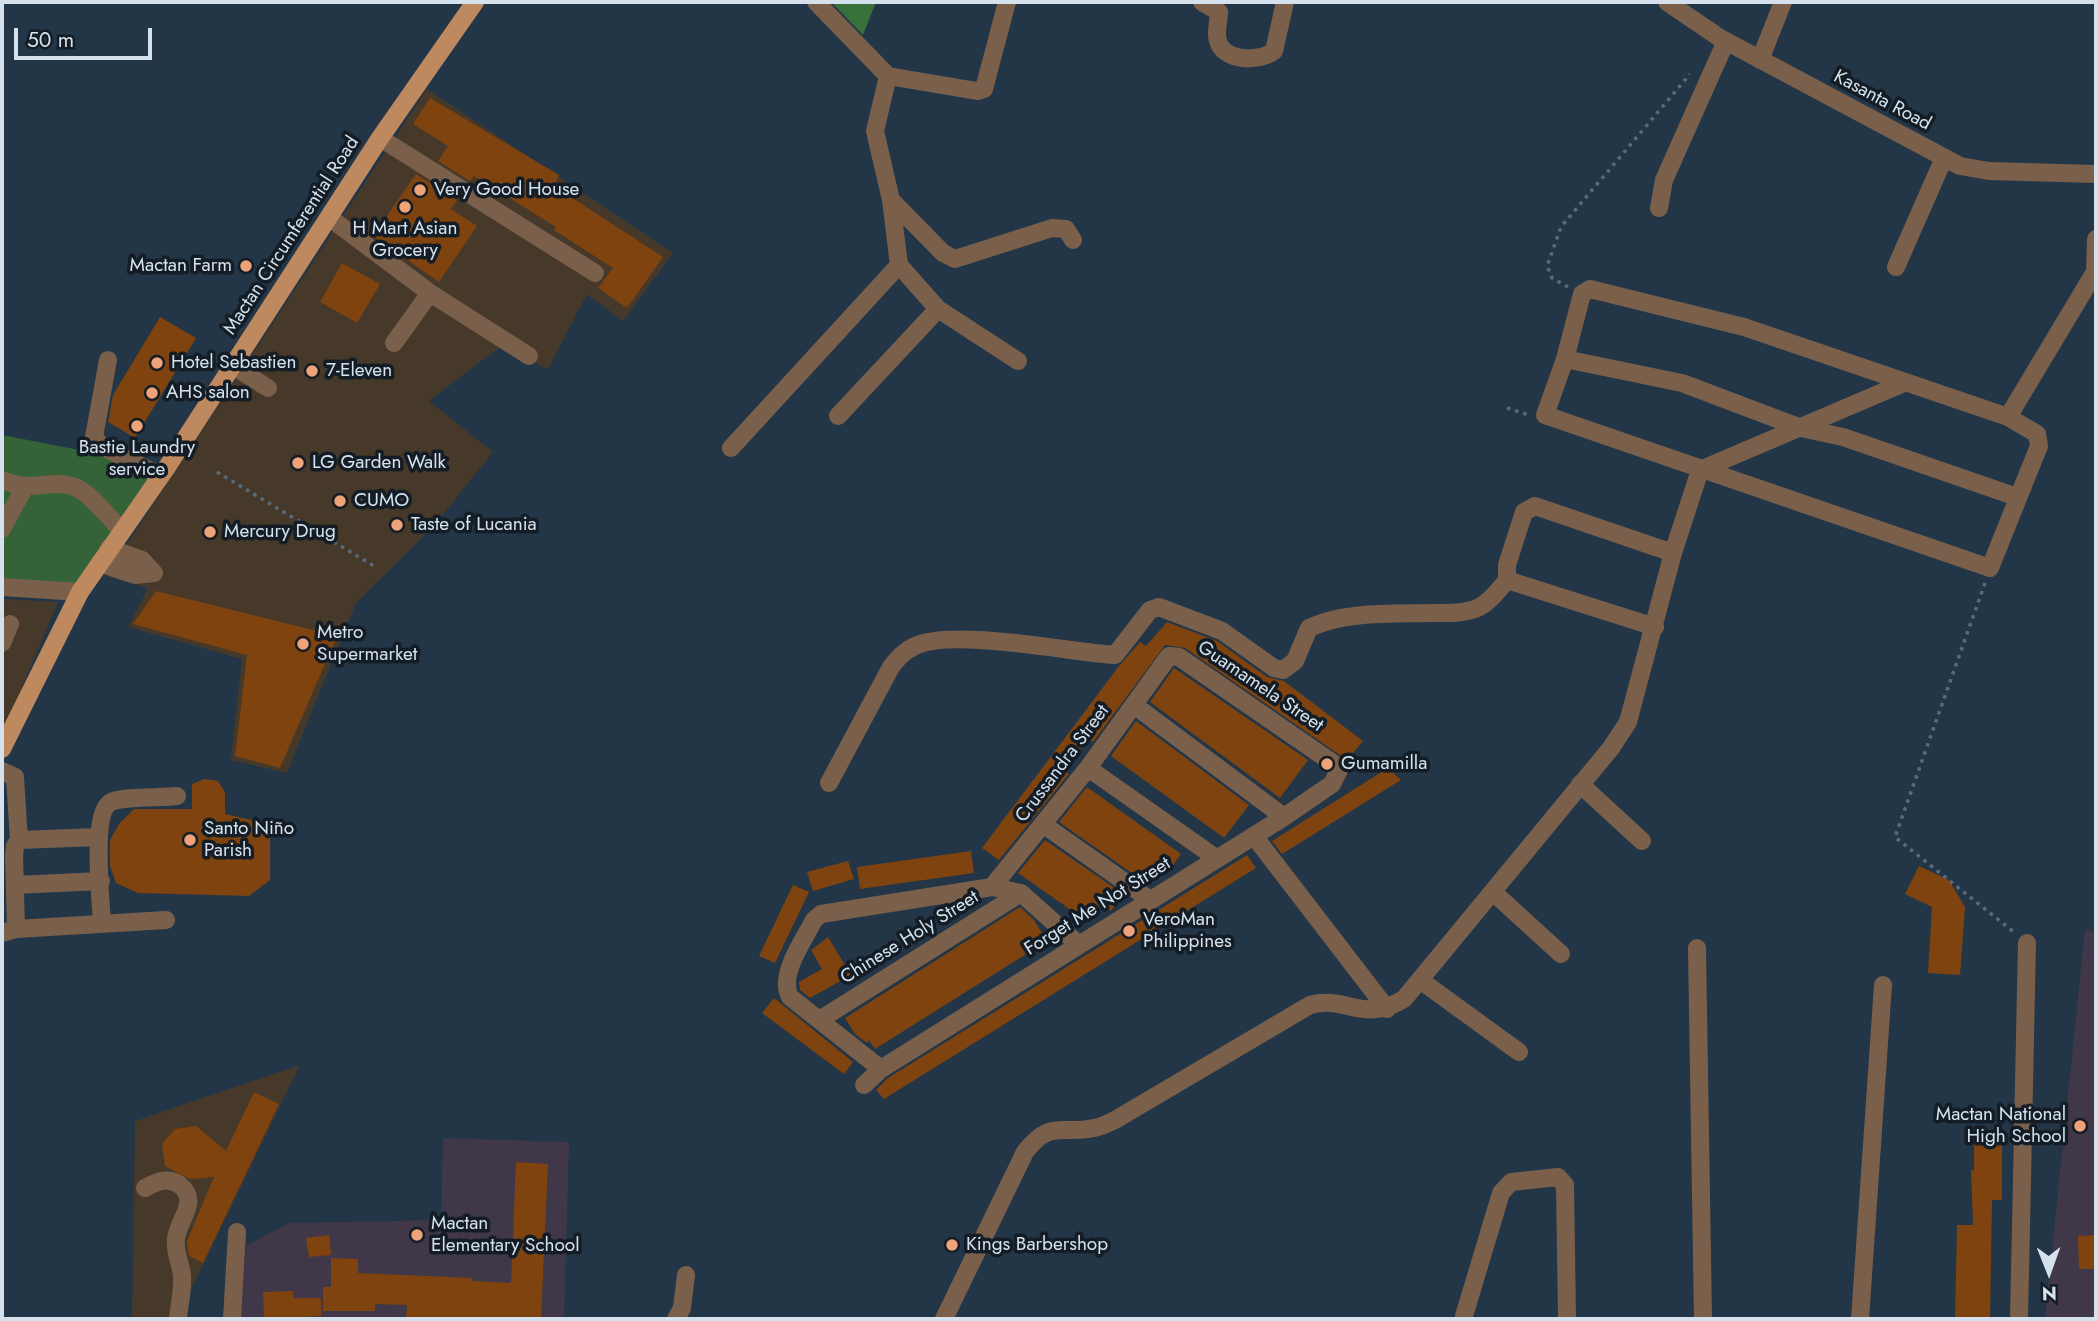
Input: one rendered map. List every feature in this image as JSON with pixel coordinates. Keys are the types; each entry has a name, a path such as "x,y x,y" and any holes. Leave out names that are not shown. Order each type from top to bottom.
{"main road":[{"name":"Mactan Circumferential Road","path":"2,749 8,721 80,592 121,529 161,476 380,138 475,2"}],"street":[{"path":"816,2 888,76 977,91 984,89 1007,2"},
{"path":"1202,2 1219,12 1217,38 1220,46 1238,57 1253,58 1274,51 1285,2"},
{"path":"1760,60 1783,2"},
{"name":"Kasanta Road","path":"1678,5 1726,41 1959,166 1989,171 2096,174"},
{"path":"1659,208 1664,180 1726,41"},
{"path":"888,76 875,131 891,200 899,265 938,309 1018,361"},
{"path":"380,138 595,273"},
{"path":"1896,267 1944,158"},
{"path":"891,200 943,253 955,259 1052,228 1066,229 1073,240"},
{"path":"330,218 430,293 529,356"},
{"path":"2008,417 2095,272 2096,239"},
{"path":"731,448 899,265"},
{"path":"1590,289 1744,327 2008,417 2037,434 2039,446 1990,568 1545,415 1566,359 1582,294 1590,289"},
{"path":"394,343 430,293"},
{"path":"838,416 938,309"},
{"path":"1566,359 1682,383 1801,428 1843,437 2017,498"},
{"path":"108,360 94,437 101,446 161,476"},
{"path":"233,366 268,388"},
{"path":"944,1319 1025,1152 1037,1137 1053,1128 1094,1128 1115,1120 1310,1005 1325,1003 1371,1012 1387,1009 1404,999 1611,748 1628,722 1673,553 1700,470 1904,383"},
{"path":"2,480 24,488 60,484 76,488 121,529"},
{"path":"2,529 24,488"},
{"path":"829,783 891,667 901,654 916,645 951,639 1115,655 1154,607 1222,631 1274,668 1283,670 1295,661 1309,628 1321,623 1375,615 1461,612 1477,608 1507,580 1507,565 1521,517 1529,507 1535,506 1673,553"},
{"path":"1507,580 1655,627"},
{"path":"2,587 80,592"},
{"path":"2,643 10,624"},
{"name":"Guamamela Street","path":"1163,662 1169,656 1179,657 1332,761"},
{"name":"Crussandra Street","path":"992,887 1088,768 1163,662"},
{"path":"1134,705 1284,817"},
{"name":"Forget Me Not Street","path":"864,1085 881,1069 1149,899 1254,836 1332,784 1340,768 1332,761"},
{"path":"1088,768 1216,858"},
{"path":"2,771 15,777 19,840 15,846 15,885 9,931 166,920"},
{"path":"1580,784 1642,841"},
{"path":"102,924 98,837 103,809 112,802 177,796"},
{"path":"1044,825 1149,899"},
{"path":"1254,836 1387,1009"},
{"path":"19,840 98,837"},
{"path":"15,885 101,881"},
{"path":"881,1069 790,997 785,988 787,976 814,920 821,914 992,887 1021,893 1078,944"},
{"path":"1493,892 1561,954"},
{"name":"Chinese Holy Street","path":"821,1019 1021,893"},
{"path":"2019,1319 2027,943"},
{"path":"1697,948 1703,1319"},
{"path":"1420,980 1520,1052"},
{"path":"1860,1319 1883,985"},
{"path":"1464,1316 1502,1193 1511,1182 1558,1177 1565,1185 1567,1319"},
{"path":"145,1188 159,1181 174,1181 187,1191 190,1200 176,1236 176,1252 182,1276 178,1319"},
{"path":"232,1319 237,1232"},
{"path":"676,1319 682,1308 686,1275"}],"path":[{"path":"1582,294 1549,274 1547,266 1561,227 1694,69"},
{"path":"217,472 374,566"},
{"path":"1990,568 1895,837 2027,943"}],"shaded area":[{"path":"427,89 673,253 623,321 587,294 548,369 501,346 429,401 493,452 432,528 356,603 287,773 231,760 242,659 128,627 148,588 106,576"},
{"path":"2,599 58,602 2,735"},
{"name":"Mactan National High School","path":"2085,929 2096,933 2096,1319 2045,1319"},
{"path":"300,1065 186,1300 185,1319 132,1319 135,1121"},
{"name":"Mactan Elementary School","path":"443,1138 569,1142 564,1319 240,1319 246,1246 289,1223 441,1220"}],"green space":[{"path":"831,2 876,2 863,35"},
{"path":"2,435 167,467 80,592 2,585"}],"building":[{"path":"430,98 559,175 554,186 663,257 627,308 598,288 613,268 554,230 556,227 474,176 470,181 438,161 448,146 413,124"},
{"path":"416,174 457,200 451,209 477,226 439,282 373,236"},
{"path":"342,263 380,284 357,323 320,302"},
{"name":"Hotel Sebastien","path":"160,317 196,338 135,438 108,422 113,395"},
{"path":"156,591 337,636 280,768 235,756 247,655 133,624"},
{"path":"1167,622 1217,641 1267,677 1284,681 1363,741 1347,760 1185,648 1165,645 1093,742 1088,739 1064,771 1069,774 999,860 982,848 1119,666 1140,642 1146,646"},
{"path":"1174,668 1308,760 1280,798 1150,702"},
{"path":"1136,721 1249,805 1224,838 1111,756"},
{"path":"1388,768 1401,780 1282,854 1272,841"},
{"name":"Santo Niño Parish","path":"204,779 218,781 225,792 225,814 256,821 270,835 270,880 249,896 138,893 116,883 110,866 110,840 119,824 134,809 192,809 192,784"},
{"path":"1087,787 1181,854 1169,871 1158,863 1146,879 1138,873 1136,876 1059,822"},
{"path":"1045,840 1123,894 1111,911 1101,904 1088,922 1018,873"},
{"path":"971,851 974,873 860,889 857,867"},
{"path":"1247,855 1256,868 884,1099 876,1090 888,1078"},
{"path":"848,861 854,879 813,891 807,872"},
{"path":"1919,866 1949,880 1965,907 1960,975 1928,973 1932,907 1905,894"},
{"path":"793,885 809,892 775,963 759,956"},
{"path":"1020,907 1034,920 1047,941 875,1049 869,1040 867,1043 855,1034 845,1018"},
{"path":"828,937 851,975 810,998 800,990 799,982 822,969 811,950"},
{"path":"774,998 853,1062 844,1074 762,1013"},
{"path":"254,1092 279,1104 203,1263 189,1256 187,1241 214,1177 190,1179 165,1166 162,1144 175,1129 196,1126 226,1151"},
{"path":"1974,1140 2002,1140 2002,1200 1992,1200 1990,1319 1955,1319 1957,1225 1973,1225 1971,1170 1974,1170"},
{"path":"516,1162 548,1164 541,1319 406,1319 407,1305 375,1304 375,1311 323,1311 323,1287 331,1287 331,1258 358,1259 358,1273 472,1278 472,1281 511,1283"},
{"path":"329,1235 331,1255 309,1257 306,1238"},
{"path":"2096,1235 2096,1269 2079,1269 2078,1236"},
{"path":"293,1291 293,1298 321,1298 321,1316 264,1319 263,1292"}],"place":[{"name":"Very Good House","path":"420,190"},
{"name":"H Mart Asian Grocery","path":"405,207"},
{"name":"Mactan Farm","path":"246,266"},
{"name":"Hotel Sebastien","path":"157,363"},
{"name":"7-Eleven","path":"312,371"},
{"name":"AHS salon","path":"152,393"},
{"name":"Bastie Laundry service","path":"137,426"},
{"name":"LG Garden Walk","path":"298,463"},
{"name":"CUMO","path":"340,501"},
{"name":"Taste of Lucania","path":"397,525"},
{"name":"Mercury Drug","path":"210,532"},
{"name":"Metro Supermarket","path":"303,644"},
{"name":"Gumamilla","path":"1327,764"},
{"name":"Santo Niño Parish","path":"190,840"},
{"name":"VeroMan Philippines","path":"1129,931"},
{"name":"Mactan National High School","path":"2080,1126"},
{"name":"Mactan Elementary School","path":"417,1235"},
{"name":"Kings Barbershop","path":"952,1245"}]}
